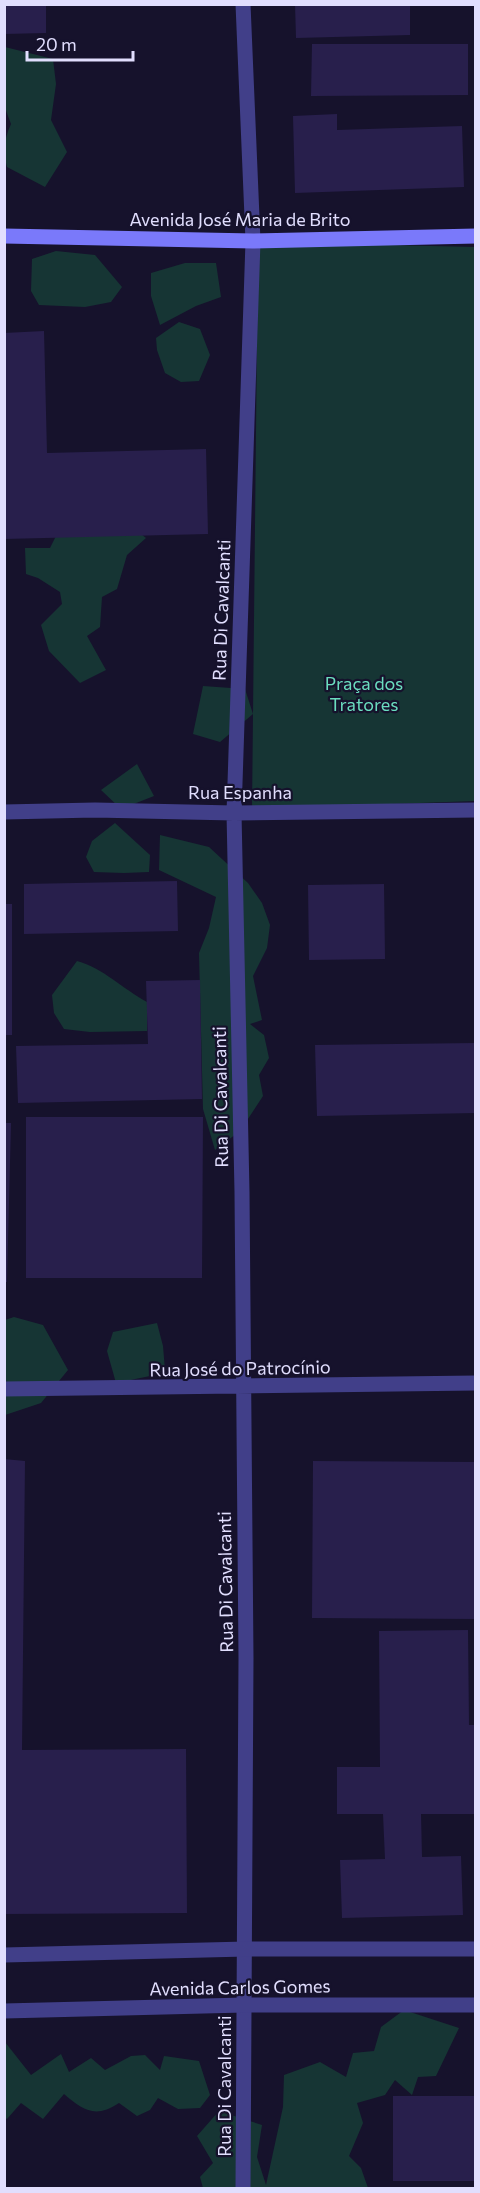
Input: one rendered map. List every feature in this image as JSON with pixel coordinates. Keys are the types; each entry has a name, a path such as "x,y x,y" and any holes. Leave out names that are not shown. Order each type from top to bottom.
{"main road":[{"name":"Avenida José Maria de Brito","path":"4,236 253,241 476,236"}],"street":[{"name":"Rua Di Cavalcanti","path":"243,4 253,241 234,813 242,1192 246,1705 243,2188"},
{"name":"Rua Espanha","path":"4,812 95,810 234,813 476,810"},
{"name":"Rua José do Patrocínio","path":"4,1389 242,1388 476,1383"},
{"name":"Avenida Carlos Gomes","path":"4,1955 246,1949 476,1948"},
{"name":"Avenida Carlos Gomes","path":"4,2011 244,2005 476,2006"}],"green space":[{"path":"5,47 53,59 56,84 51,120 67,152 45,187 7,167 5,145 11,124 5,108"},
{"name":"Praça dos Tratores","path":"258,242 475,247 475,801 252,809"},
{"path":"56,251 95,255 122,287 111,302 85,307 39,305 31,291 32,259"},
{"path":"185,263 216,263 221,297 196,306 160,325 151,296 151,273"},
{"path":"179,322 200,329 210,355 199,381 181,382 165,373 157,350 156,338"},
{"path":"64,520 132,527 146,538 127,555 117,589 102,597 100,627 87,636 106,670 80,683 49,651 41,625 62,604 60,592 38,578 26,574 25,548 50,548"},
{"path":"203,686 245,689 253,714 220,742 193,734"},
{"path":"137,764 154,796 121,809 101,790"},
{"path":"115,823 150,855 149,872 94,872 86,857 92,841"},
{"path":"160,835 209,847 248,883 262,903 270,925 267,948 253,976 262,1020 250,1024 264,1035 269,1058 259,1075 263,1096 240,1131 215,1150 203,1109 199,953 209,928 216,897 159,870"},
{"path":"77,961 104,974 147,1002 147,1031 90,1032 64,1029 54,1013 52,995"},
{"path":"14,1317 43,1325 68,1370 41,1403 5,1415 5,1320"},
{"path":"157,1323 163,1346 165,1370 150,1376 116,1383 107,1351 113,1332"},
{"path":"404,2010 459,2028 436,2076 418,2077 412,2095 395,2080 385,2095 357,2103 363,2123 349,2156 361,2168 368,2188 203,2188 200,2177 213,2163 197,2136 219,2111 262,2125 257,2157 266,2185 283,2107 284,2075 320,2062 346,2077 353,2053 374,2051 381,2027"},
{"path":"5,2042 31,2075 61,2054 69,2072 91,2058 105,2070 131,2056 145,2055 160,2070 164,2056 199,2061 210,2095 200,2108 178,2109 158,2098 150,2110 137,2116 119,2103 103,2111 83,2108 64,2094 43,2119 21,2103 7,2119 4,2117"}],"building":[{"path":"4,4 46,4 46,33 4,34"},
{"path":"295,4 410,4 410,35 296,38"},
{"path":"312,44 468,44 468,95 311,96"},
{"path":"337,114 337,130 462,126 464,187 295,193 293,116"},
{"path":"44,331 47,453 206,449 208,534 4,539 4,333"},
{"path":"177,881 178,931 24,934 24,884"},
{"path":"384,884 385,959 309,960 308,885"},
{"path":"4,904 12,904 12,1035 4,1035"},
{"path":"200,980 202,1099 18,1103 16,1046 148,1044 146,981"},
{"path":"476,1043 476,1113 317,1116 315,1045"},
{"path":"26,1117 203,1117 202,1278 26,1278"},
{"path":"4,1123 11,1123 7,1282 4,1282"},
{"path":"4,1459 25,1461 22,1750 186,1749 187,1913 4,1914"},
{"path":"313,1461 476,1462 476,1619 312,1618"},
{"path":"468,1630 469,1725 476,1725 476,1814 421,1814 422,1857 461,1856 463,1915 342,1918 340,1860 385,1859 383,1814 337,1814 337,1767 380,1767 379,1631"},
{"path":"393,2096 476,2096 476,2181 393,2181"}]}
